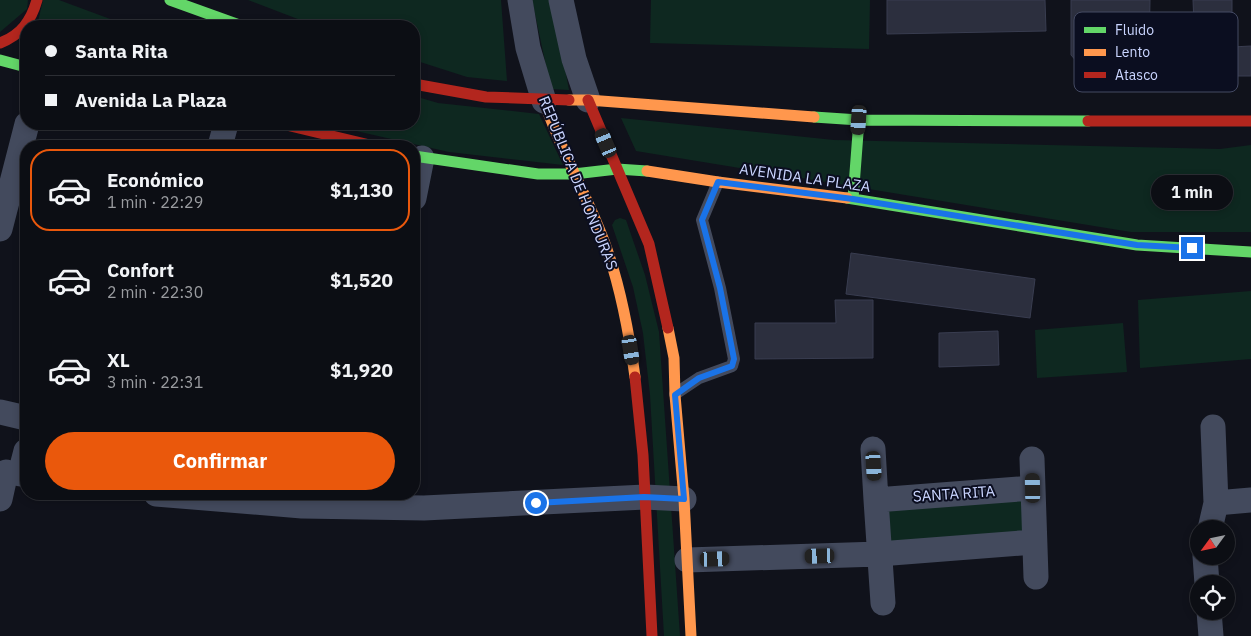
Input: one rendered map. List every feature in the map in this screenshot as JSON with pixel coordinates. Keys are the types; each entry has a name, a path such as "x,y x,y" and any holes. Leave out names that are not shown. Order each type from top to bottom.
{"main road":[{"path":"29,20 37,0"},
{"path":"170,0 225,20"},
{"path":"0,43 8,41 20,31"},
{"path":"0,60 20,65"},
{"path":"420,85 472,95 544,101 588,100 859,120 1251,121"},
{"path":"588,100 649,244 663,302 672,349 684,499 691,636"},
{"name":"REPÚBLICA DE HONDURAS","path":"544,101 556,136 596,220 615,274 629,332 640,405 652,636"},
{"path":"853,199 859,120"},
{"path":"307,130 349,140"},
{"name":"AVENIDA LA PLAZA","path":"420,157 538,174 574,174 617,169 640,170 853,199 1137,245 1251,252"}],"street":[{"name":"REPÚBLICA DE HONDURAS","path":"520,0 528,48 544,101"},
{"path":"561,0 574,59 588,100"},
{"path":"0,229 20,151"},
{"path":"0,412 20,417"},
{"path":"1212,520 1216,503 1213,427"},
{"path":"873,449 883,603"},
{"path":"1032,459 1036,577"},
{"path":"0,500 16,468"},
{"name":"SANTA RITA","path":"876,500 1033,488"},
{"path":"229,500 302,506 414,508 644,497 684,499"},
{"path":"1216,503 1251,500"},
{"path":"687,560 879,554 1034,542"},
{"path":"1210,620 1211,636"}],"lane":[{"path":"675,395 699,378 732,366 734,359 720,288 702,220 718,182"}],"green space":[{"path":"0,0 28,0 27,9 0,32"},
{"path":"43,0 59,0 113,20 38,20"},
{"path":"248,0 501,0 507,81 467,77 420,62 420,20 300,20"},
{"path":"532,0 552,0 569,90 551,89"},
{"path":"651,0 870,0 869,49 650,43"},
{"path":"420,98 438,103 539,114 563,165 449,152 420,145 420,140 396,140 352,130 420,130"},
{"path":"621,118 834,140 1220,149 1251,145 1251,232 1131,232 636,151"},
{"path":"620,218 626,220 645,275 659,332 680,636 664,636 650,395 643,333 633,287 612,225 615,220"},
{"path":"1251,291 1251,359 1140,368 1138,300"},
{"path":"1123,323 1127,372 1037,378 1035,330"},
{"path":"1026,496 1028,538 886,547 883,505"}],"building":[{"path":"887,0 1045,0 1046,31 887,34"},
{"path":"1071,0 1150,0 1150,12 1074,12 1074,58 1071,55"},
{"path":"1193,0 1232,0 1232,12 1193,12"},
{"path":"1251,46 1251,76 1238,76 1238,47"},
{"path":"851,253 1035,279 1030,318 846,294"},
{"path":"835,300 873,300 873,358 755,359 755,323 836,323"},
{"path":"998,331 999,365 939,367 939,333"}],"traffic: fast":[{"path":"170,0 225,20"},
{"path":"0,60 20,65"},
{"path":"814,117 859,120 1088,121"},
{"path":"853,199 859,120"},
{"path":"420,157 538,174 574,174 617,169 647,171"},
{"path":"847,198 1137,245 1251,252"}],"traffic: slow":[{"path":"569,100 814,117"},
{"path":"544,101 610,257 623,308 635,377"},
{"path":"647,171 847,198"},
{"path":"668,328 674,358 691,636"}],"traffic: jam":[{"path":"29,20 37,0"},
{"path":"0,43 14,36 20,30"},
{"path":"420,85 486,97 569,100"},
{"path":"588,100 649,244 668,328"},
{"path":"1088,121 1251,121"},
{"path":"307,130 349,140"},
{"path":"635,377 643,455 652,636"}],"route":[{"path":"536,503 644,497 684,499 675,395 699,378 732,366 734,359 720,288 709,254 702,220 718,182 853,199 1137,245 1192,248"}]}
